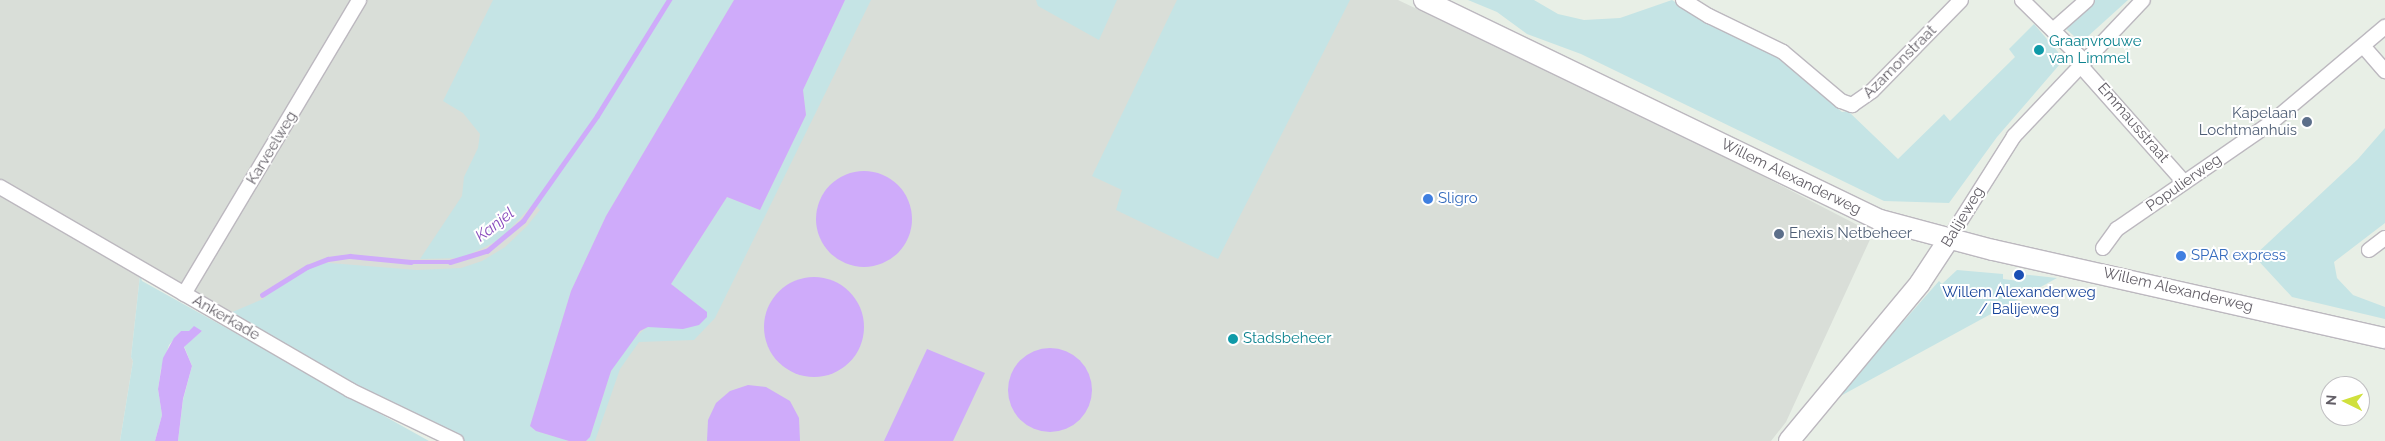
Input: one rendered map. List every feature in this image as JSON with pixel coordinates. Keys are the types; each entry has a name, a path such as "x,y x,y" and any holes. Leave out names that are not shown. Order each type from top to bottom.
{"street":[{"name":"Karveelweg","path":"184,294 359,0"},
{"name":"Willem Alexanderweg","path":"1424,0 1880,220 1949,239 2385,338"},
{"name":"Azamonstraat","path":"1683,0 1708,16 1783,52 1841,101 1852,105 1872,91 1960,0"},
{"name":"Emmausstraat","path":"2022,0 2053,30 2184,182"},
{"path":"2053,30 2087,0"},
{"name":"Balijeweg","path":"1789,441 1920,284 2008,144 2143,0"},
{"name":"Populierweg","path":"2103,248 2117,229 2272,122 2364,47 2385,27"},
{"path":"2364,47 2385,71"},
{"name":"Ankerkade","path":"0,187 350,390 456,441"},
{"path":"2385,238 2369,250 2385,254"}],"shaded area":[{"path":"0,0 1398,0 1693,140 1873,233 1786,422 1771,441 452,441 140,275 131,357 133,361 120,441 0,441"},
{"path":"493,0 734,0 606,216 571,291 530,426 536,431 569,441 464,441 392,407 230,313 263,299 286,279 317,262 417,270 461,268 482,261 505,247 527,226 540,210 534,203 501,239 462,258 420,259 462,196 464,177 478,148 480,134 463,113 443,101"},
{"path":"734,0 845,0 803,90 806,115 760,210 727,197 671,284 707,312 707,317 699,325 683,329 648,327 640,331 611,371 590,437 586,441 569,441 536,431 530,426 571,291 606,216"},
{"path":"845,0 871,0 715,318 694,340 639,342 620,369 595,441 586,441 590,437 611,371 628,344 647,327 664,327 706,312 671,284 727,197 760,210 806,115 803,90"},
{"path":"1036,0 1117,0 1099,40 1038,6"},
{"path":"1177,0 1350,0 1218,259 1116,210 1122,190 1092,176"},
{"path":"1468,0 1534,0 1558,14 1584,20 1620,18 1672,0 1706,22 1778,57 1842,112 1848,111 1898,159 1944,114 1950,121 2015,57 2009,49 2034,24 2058,52 2060,64 1997,137 1949,203 1884,201 1581,54 1527,34 1497,12"},
{"path":"2095,0 2128,0 2086,38 2075,37 2064,27"},
{"path":"2385,128 2385,223 2334,262 2337,278 2353,295 2385,307 2385,319 2292,297 2254,256 2358,159"},
{"path":"864,171 882,174 898,185 909,201 912,219 909,237 898,253 882,264 864,267 846,264 830,253 819,237 816,219 819,201 830,185 846,174"},
{"path":"1957,270 2003,274 2003,279 2019,281 2020,274 2057,278 1835,399 1939,281 1942,284"},
{"path":"140,275 142,281 429,441 178,441 183,400 192,366 184,346 202,331 181,331 169,345 161,369 158,389 162,415 155,441 120,441 133,361 131,357"},
{"path":"814,277 833,281 849,292 860,308 864,327 860,346 849,362 833,373 814,377 795,373 779,362 768,346 764,327 768,308 779,292 795,281"},
{"path":"194,326 202,331 184,347 192,366 183,399 178,441 155,441 162,415 158,389 163,358 174,338 181,331 189,331"},
{"path":"1042,348 1058,348 1074,355 1085,366 1092,382 1089,406 1080,420 1074,425 1058,432 1042,432 1026,425 1015,414 1008,398 1008,382 1015,366 1026,355"},
{"path":"927,349 985,373 953,441 884,441"},
{"path":"748,385 766,387 790,401 799,418 800,441 707,441 708,420 716,403 730,391"}],"waterway":[{"name":"Kanjel","path":"262,295 307,267 328,259 350,256 411,262 450,262 487,251 523,221 597,116 669,0"}],"place":[{"name":"Graanvrouwe van Limmel","path":"2039,50"},
{"name":"Kapelaan Lochtmanhuis","path":"2307,122"},
{"name":"Sligro","path":"1428,199"},
{"name":"Enexis Netbeheer","path":"1779,234"},
{"name":"SPAR express","path":"2181,256"},
{"name":"Willem Alexanderweg / Balijeweg","path":"2019,275"},
{"name":"Stadsbeheer","path":"1233,339"}]}
